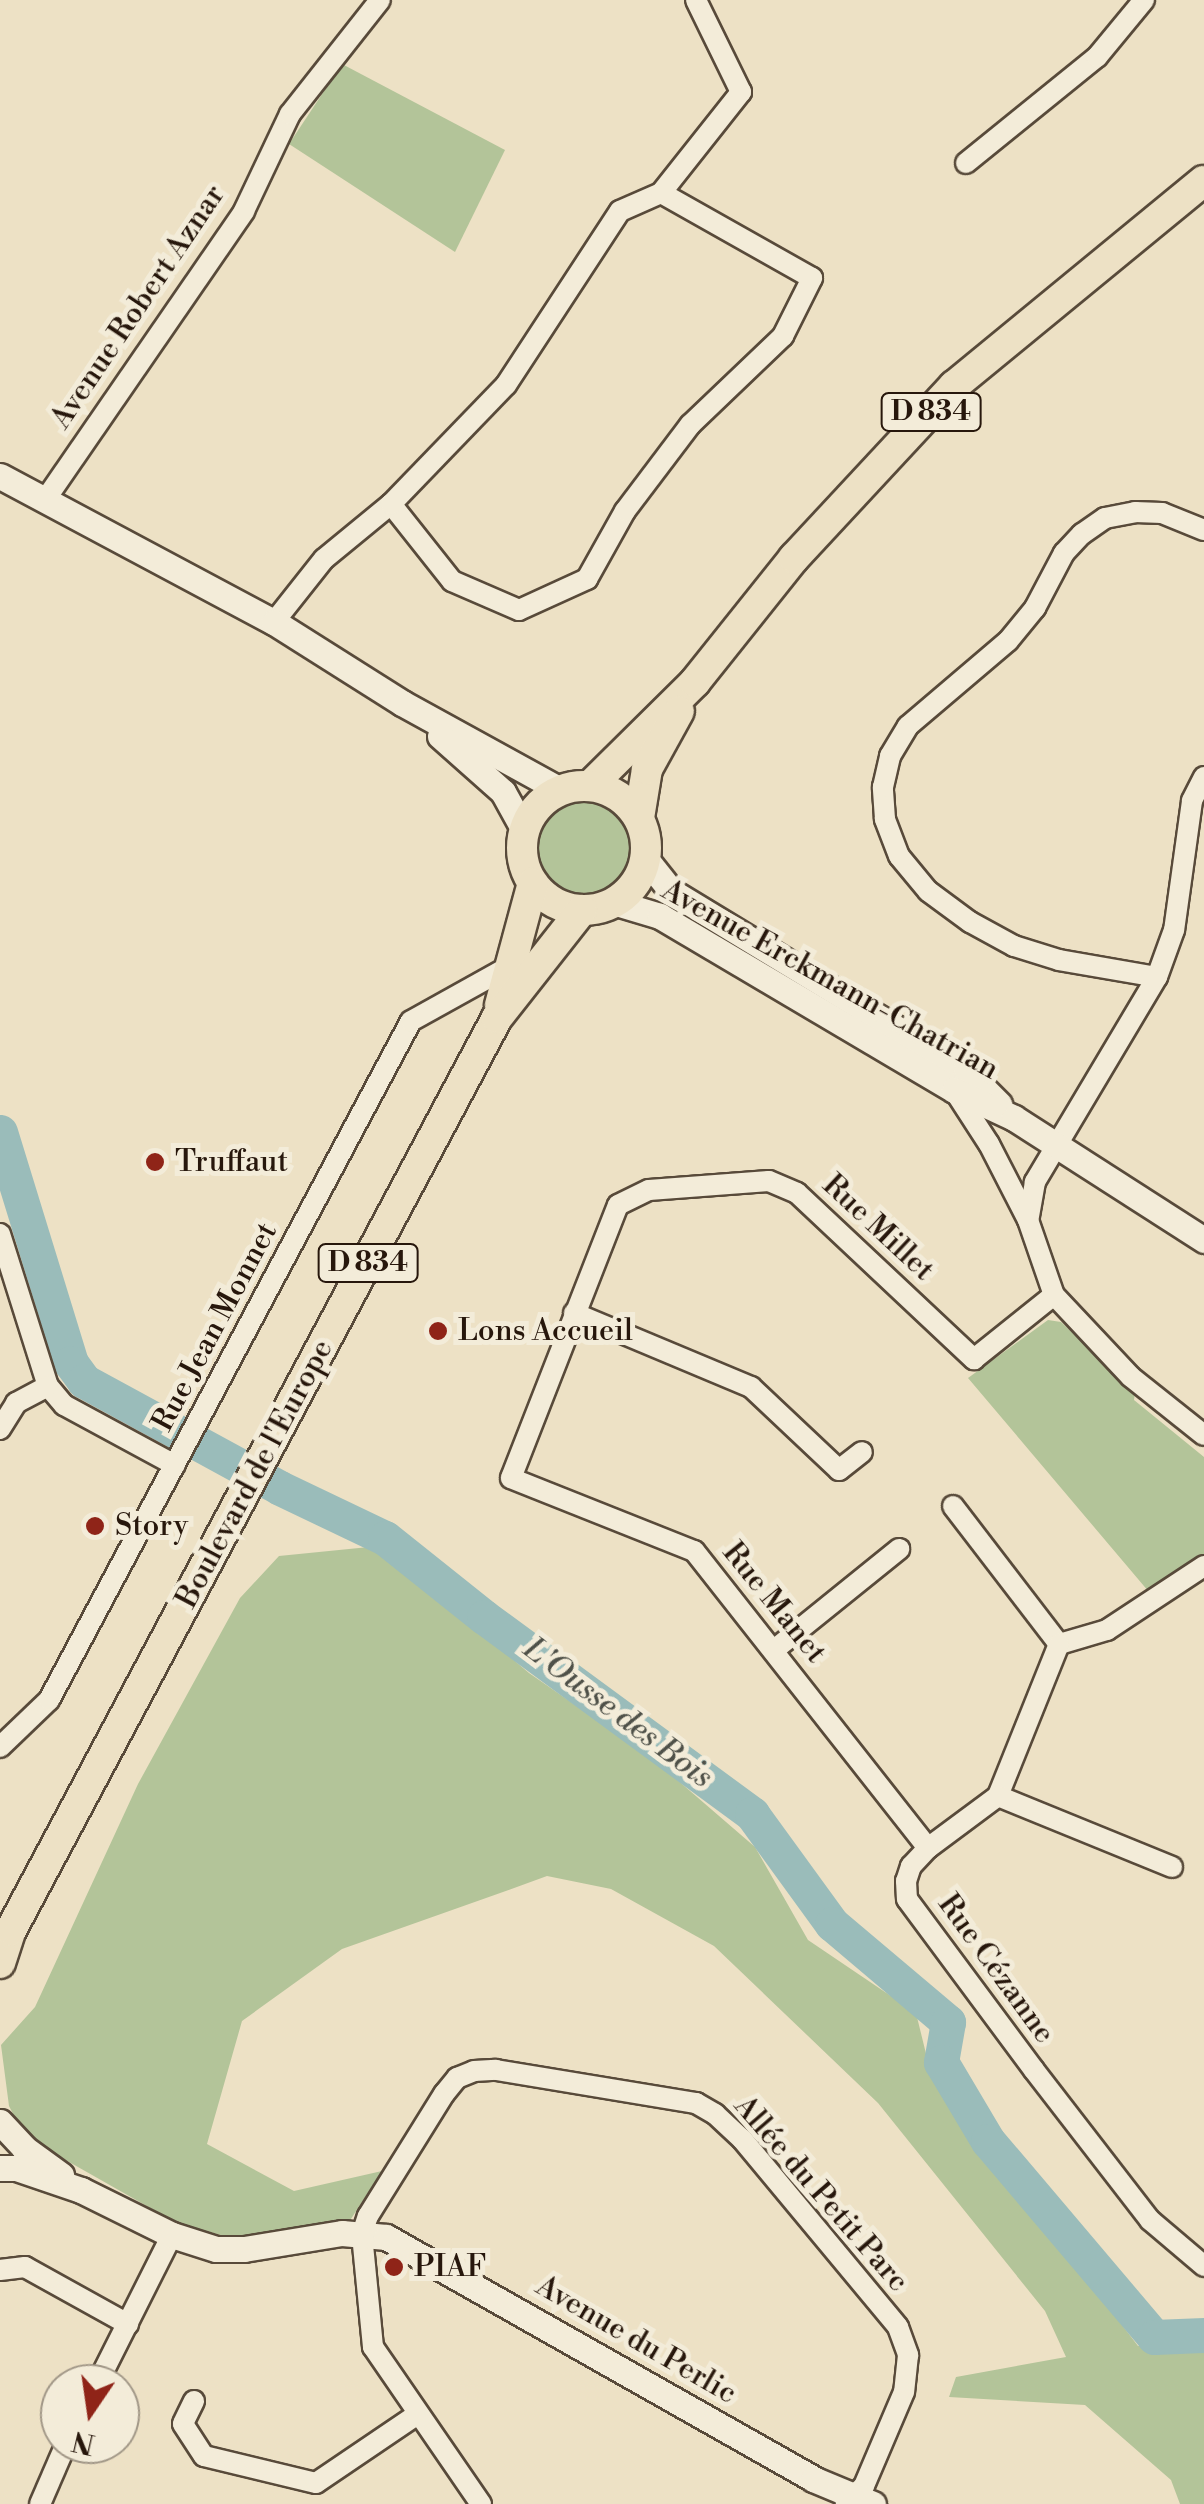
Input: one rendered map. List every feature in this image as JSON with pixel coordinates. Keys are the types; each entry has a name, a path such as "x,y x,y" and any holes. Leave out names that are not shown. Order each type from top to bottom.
{"main road":[{"name":"D 834","path":"639,818 647,769 695,682 794,558 954,386 1204,181"},
{"name":"D 834","path":"575,788 695,682"},
{"path":"575,788 618,797 639,818 645,858 639,876 613,902 582,910 563,906 532,883 522,858 524,830 544,800 575,788"},
{"name":"Boulevard de l'Europe","path":"497,1018 532,883"},
{"name":"Boulevard de l'Europe","path":"0,1963 6,1937 497,1018 582,910"}],"street":[{"name":"Avenue Robert Aznar","path":"46,500 244,211 290,114 380,0"},
{"path":"274,622 324,558 392,504 506,385 620,211 660,193 741,92 696,0"},
{"path":"966,163 1097,57 1144,0"},
{"path":"392,504 452,582 519,610 587,579 625,511 690,425 783,336 812,278 660,193"},
{"path":"0,476 274,622 402,703 575,788"},
{"path":"1158,977 1059,960 1014,946 970,922 928,891 899,856 885,819 883,787 890,756 908,726 1008,641 1035,608 1064,553 1082,534 1105,518 1135,512 1162,513 1204,530"},
{"path":"402,703 502,792 524,830"},
{"path":"1028,1220 1036,1182 1056,1144 1158,977 1174,930 1192,801 1204,777"},
{"name":"Avenue Erckmann-Chatrian","path":"645,858 672,892 966,1071 1014,1118"},
{"path":"1181,881 1204,883"},
{"name":"Avenue Erckmann-Chatrian","path":"613,902 660,916 954,1090 1014,1118 1204,1240"},
{"name":"Rue Jean Monnet","path":"0,1747 48,1700 412,1020 510,966"},
{"path":"954,1090 989,1144 1028,1220 1054,1295 1132,1377 1204,1435"},
{"name":"Rue Millet","path":"511,1478 618,1205 649,1190 769,1180 797,1193 974,1359 1054,1295"},
{"path":"0,1234 6,1280 48,1386 64,1405 185,1448"},
{"path":"574,1313 751,1388 839,1470 862,1452"},
{"path":"0,1429 16,1404 48,1386"},
{"name":"Rue Manet","path":"511,1478 694,1551 928,1848"},
{"path":"953,1506 1059,1644"},
{"path":"774,1650 899,1549"},
{"path":"1059,1644 1106,1630 1204,1566"},
{"path":"1059,1644 998,1796 1172,1867"},
{"name":"Rue Cézanne","path":"998,1796 928,1848 911,1866 906,1881 907,1899 1150,2220 1204,2266"},
{"name":"Allée du Petit Parc","path":"362,2234 368,2216 444,2094 458,2078 474,2071 496,2070 696,2102 742,2139 898,2327 905,2342 904,2392 857,2502"},
{"name":"Avenue du Perlic","path":"0,2122 24,2148 81,2190"},
{"name":"Avenue du Perlic","path":"0,2168 16,2168 81,2190 172,2234 216,2249 244,2249 342,2232 386,2237 857,2502"},
{"path":"107,2364 172,2234"},
{"path":"362,2234 373,2347 481,2504"},
{"path":"0,2270 25,2268 128,2324"},
{"path":"194,2401 183,2424 204,2456 316,2483 418,2414"},
{"path":"40,2504 57,2464"}],"green space":[{"path":"342,64 505,150 455,252 289,144"},
{"path":"575,801 593,801 618,814 628,830 628,866 618,882 593,895 575,895 550,882 537,857 537,839 550,814"},
{"path":"1048,1320 1061,1322 1135,1392 1134,1400 1204,1457 1204,1556 1149,1592 968,1378"},
{"path":"379,1546 529,1673 653,1759 755,1847 808,1940 916,2013 931,2074 1138,2346 1204,2342 1204,2504 1180,2504 1171,2480 1085,2405 949,2397 956,2377 1066,2357 1045,2311 878,2103 714,1946 611,1889 547,1876 342,1949 242,2021 207,2144 294,2191 382,2171 349,2222 231,2238 175,2222 25,2137 9,2106 1,2045 35,2007 138,1784 240,1598 279,1556"}],"waterway":[{"name":"L'Ousse des Bois","path":"0,1132 71,1363 84,1381 280,1488 385,1538 484,1617 752,1814 832,1924 948,2022 941,2062 988,2141 1154,2337 1204,2335"}],"place":[{"name":"Truffaut","path":"155,1162"},
{"name":"Lons Accueil","path":"438,1331"},
{"name":"Story","path":"95,1526"},
{"name":"PIAF","path":"394,2267"}]}
